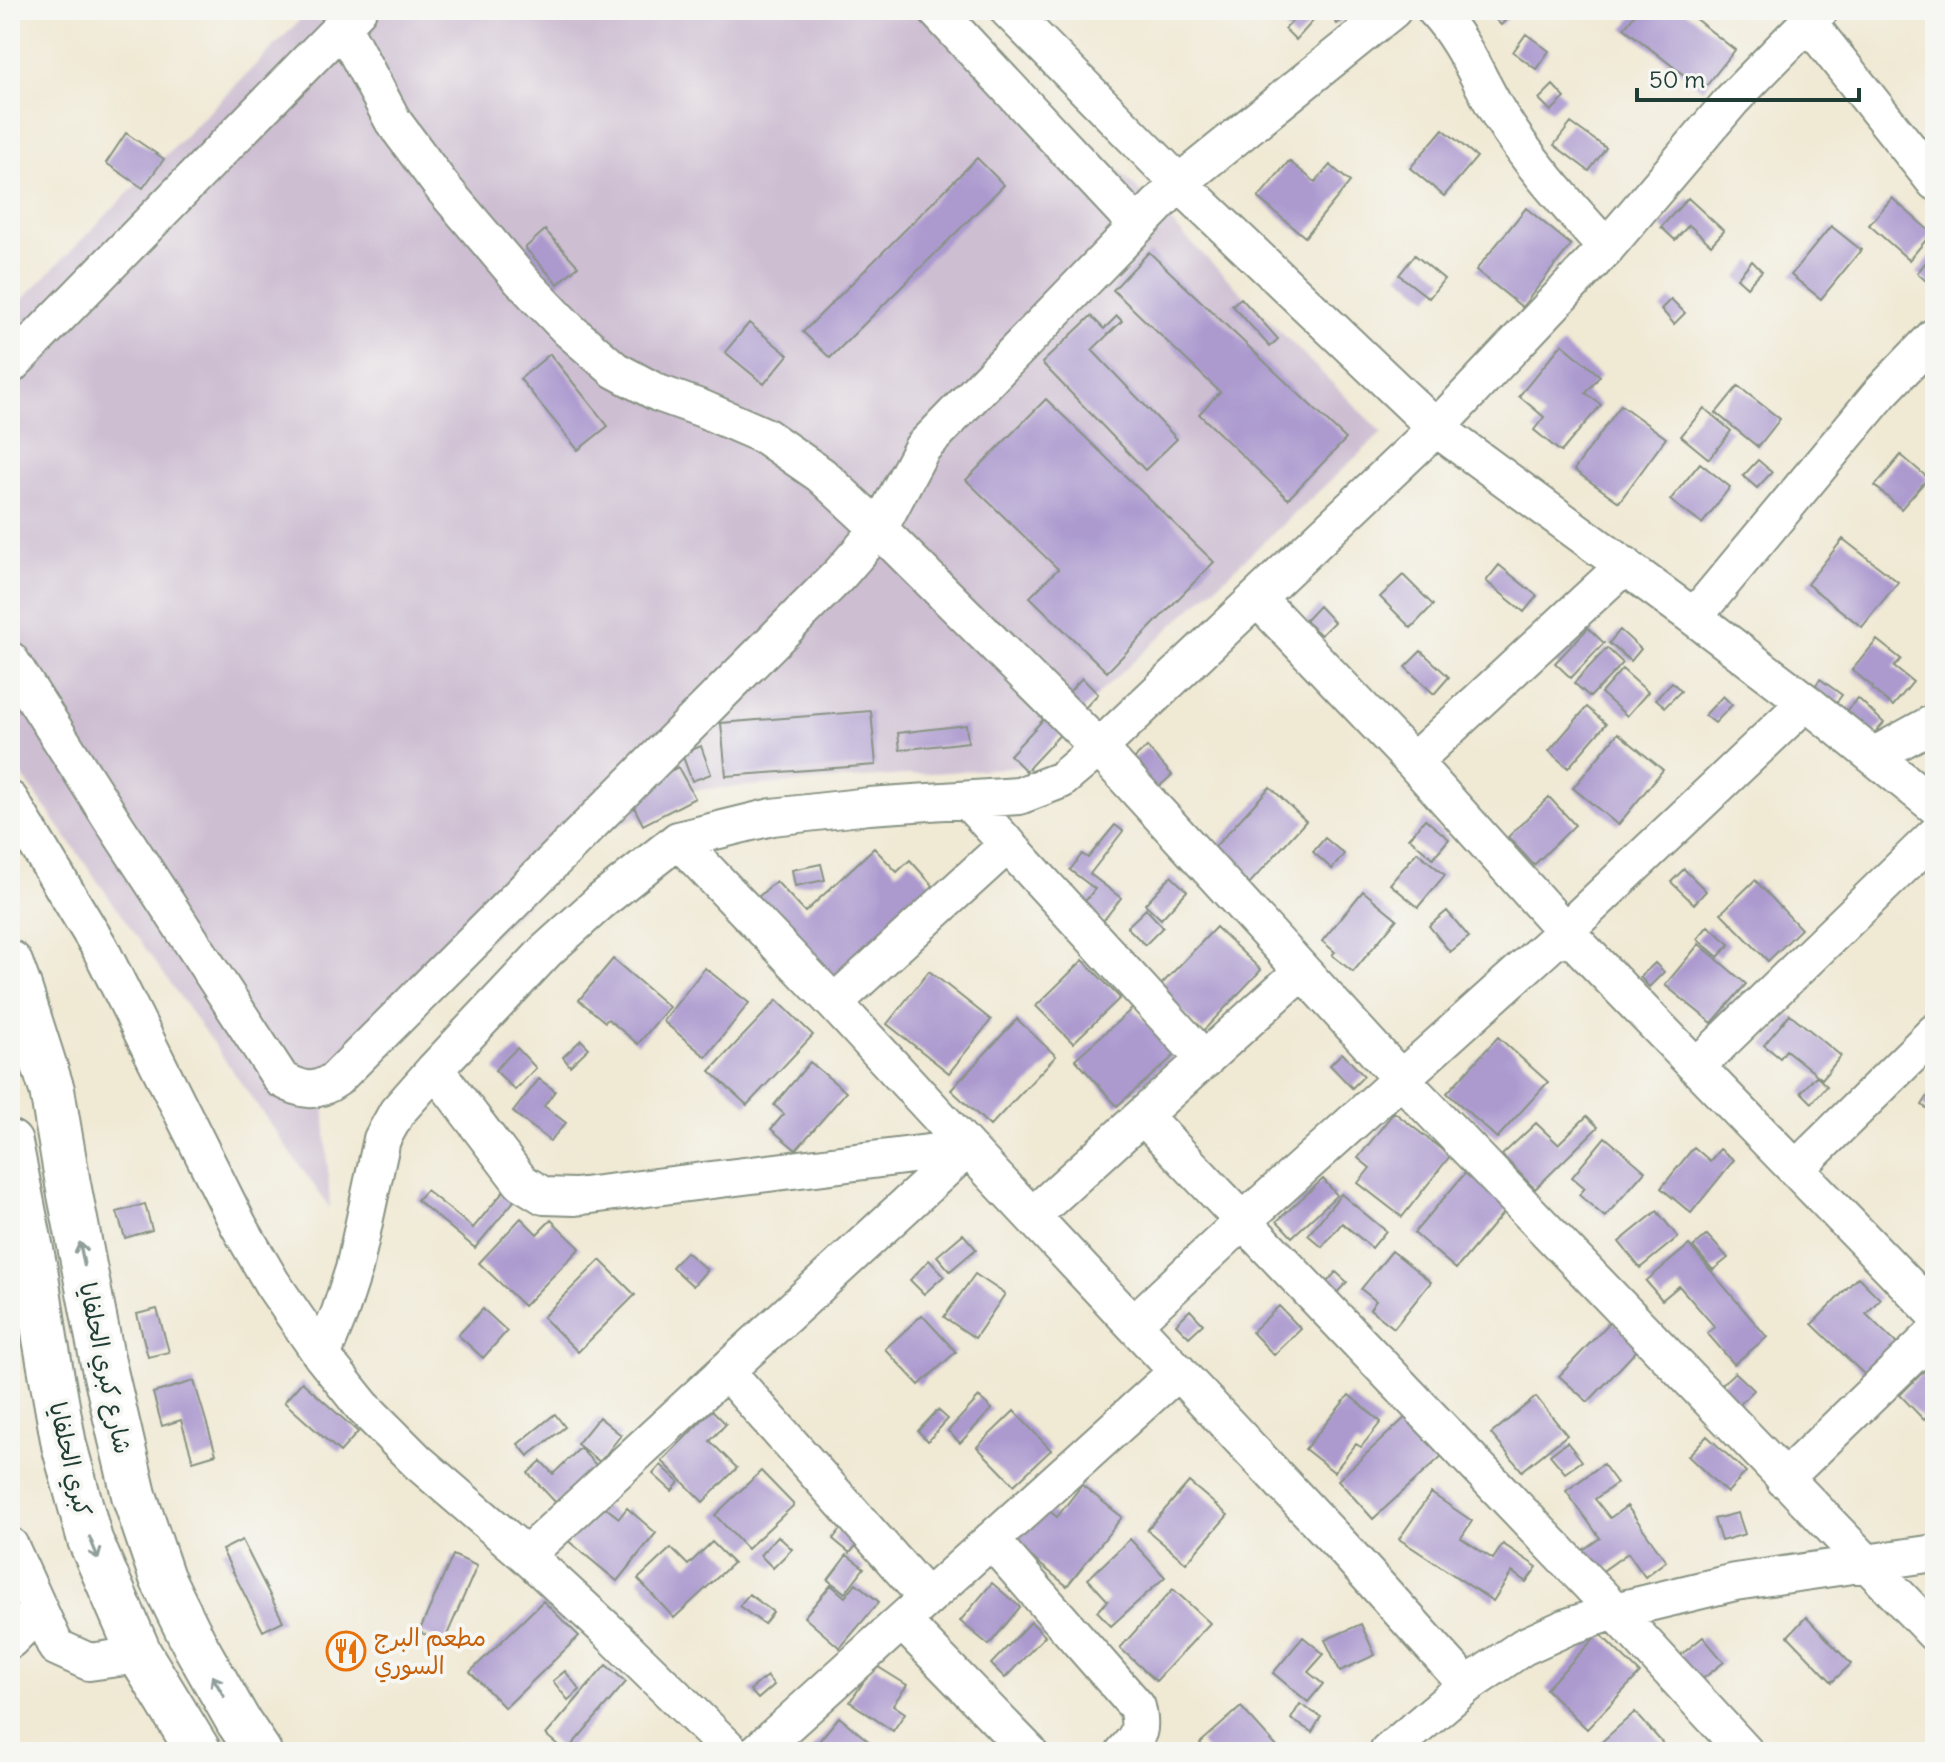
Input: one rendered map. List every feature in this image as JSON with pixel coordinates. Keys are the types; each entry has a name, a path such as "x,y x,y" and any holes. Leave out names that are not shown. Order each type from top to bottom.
{"main road":[{"name":"شارع كبري الحلفايا","path":"10,963 52,1090 102,1358 134,1495 162,1578 238,1721 259,1752"},
{"name":"كبري الحلفايا","path":"10,1143 64,1445 90,1540 140,1655 199,1752"},
{"path":"10,1305 45,1338"}],"street":[{"path":"936,10 1137,225"},
{"path":"1008,10 1179,183 1436,428 1694,617 1935,806"},
{"path":"10,660 281,1079 296,1087 312,1090 325,1087 840,574 879,529 922,448 1137,225 1179,183 1393,10"},
{"path":"1449,15 1500,116 1545,180 1606,248"},
{"path":"322,1356 354,1269 382,1139 397,1112 546,951 600,902 678,840 772,817 869,806 1019,796 1061,780 1099,748 1436,428 1606,248 1732,100 1814,15 1935,182"},
{"path":"10,366 350,18 393,121 443,188 521,280 569,330 615,370 658,393 765,436 821,475 879,529 1099,748 1401,1079 1935,1634"},
{"path":"1694,617 1882,391 1935,336"},
{"path":"1413,762 1625,565"},
{"path":"1257,598 1413,762 1565,931 1935,1313"},
{"path":"1133,1324 1565,931 1806,702"},
{"path":"1873,756 1935,722"},
{"path":"10,800 100,948 239,1226 272,1283 322,1356 363,1407 418,1462 526,1555 732,1752"},
{"path":"967,800 1205,1060"},
{"path":"1697,1066 1935,835"},
{"path":"678,840 1178,1371 1467,1685"},
{"path":"834,1003 1008,844"},
{"path":"1032,1216 1302,971"},
{"path":"1796,1169 1935,1032"},
{"path":"435,1069 521,1182 544,1196 575,1197 968,1148"},
{"path":"1143,1116 1615,1611 1745,1752"},
{"path":"526,1555 968,1148"},
{"path":"1784,1479 1935,1333"},
{"path":"757,1752 1178,1371"},
{"path":"727,1372 1029,1752"},
{"path":"991,1540 1137,1707 1141,1724 1137,1738 1124,1752"},
{"path":"10,1546 56,1647 89,1662 140,1655"},
{"path":"1410,1745 1467,1685 1523,1647 1567,1627 1615,1611 1735,1582 1935,1553"},
{"path":"10,1640 39,1611"}],"shaded area":[{"path":"310,10 958,10 1382,433 1019,767 694,790 599,835 324,1097 330,1208 10,758 10,312"}],"building":[{"path":"1326,10 1354,10 1337,24"},
{"path":"1492,10 1516,10 1501,25 1489,13"},
{"path":"1638,10 1684,10 1735,50 1703,90 1624,28"},
{"path":"1302,11 1313,21 1296,40 1285,29"},
{"path":"1526,34 1549,51 1536,69 1513,52"},
{"path":"1553,85 1565,98 1551,111 1539,99"},
{"path":"1571,123 1606,148 1589,171 1554,145"},
{"path":"1443,129 1477,157 1444,196 1410,168"},
{"path":"126,133 164,159 143,188 106,163"},
{"path":"977,158 1004,185 830,358 803,332"},
{"path":"1289,161 1315,182 1330,165 1350,182 1305,237 1258,198"},
{"path":"1688,198 1724,231 1711,245 1689,225 1675,240 1661,227"},
{"path":"1892,198 1932,233 1909,260 1869,225"},
{"path":"1526,208 1571,245 1522,307 1476,270"},
{"path":"1831,226 1861,250 1821,299 1791,275"},
{"path":"545,230 578,266 558,284 525,248"},
{"path":"1935,251 1935,289 1917,273"},
{"path":"1149,252 1346,439 1288,499 1199,414 1220,392 1113,290"},
{"path":"1415,255 1444,279 1429,298 1399,275"},
{"path":"1752,261 1762,271 1747,287 1737,278"},
{"path":"1241,298 1278,339 1270,347 1232,305"},
{"path":"1671,299 1685,313 1674,324 1661,309"},
{"path":"1091,316 1104,329 1117,316 1122,321 1092,350 1177,439 1145,470 1042,363"},
{"path":"749,323 788,355 764,384 725,352"},
{"path":"1562,344 1600,376 1586,393 1601,405 1561,452 1534,430 1544,417 1519,396"},
{"path":"550,354 608,426 578,450 520,379"},
{"path":"1738,386 1780,419 1758,447 1716,413"},
{"path":"1046,399 1214,562 1107,672 1030,597 1058,569 966,480"},
{"path":"1621,405 1666,438 1619,502 1574,470"},
{"path":"1704,408 1731,431 1709,459 1681,436"},
{"path":"1901,455 1928,478 1901,509 1875,486"},
{"path":"1758,460 1772,472 1757,488 1743,476"},
{"path":"1700,463 1730,487 1702,524 1670,500"},
{"path":"1843,539 1898,582 1862,627 1807,584"},
{"path":"1499,565 1537,596 1524,612 1486,581"},
{"path":"1403,575 1433,605 1411,628 1380,597"},
{"path":"1319,606 1334,622 1321,635 1305,621"},
{"path":"1588,628 1604,643 1571,678 1555,663"},
{"path":"1620,630 1641,649 1631,661 1609,643"},
{"path":"1877,640 1901,659 1894,667 1913,682 1893,706 1852,670"},
{"path":"1607,648 1623,663 1590,697 1574,683"},
{"path":"1421,651 1449,677 1434,694 1405,667"},
{"path":"1622,669 1648,692 1627,716 1601,693"},
{"path":"1082,678 1098,694 1026,771 1010,755"},
{"path":"1820,679 1842,695 1834,706 1812,691"},
{"path":"1672,682 1681,691 1665,707 1656,699"},
{"path":"1723,696 1732,705 1715,723 1705,715"},
{"path":"1858,698 1884,723 1870,738 1844,713"},
{"path":"1587,707 1606,724 1568,768 1549,751"},
{"path":"871,711 876,765 726,776 721,723"},
{"path":"966,725 968,742 900,750 898,733"},
{"path":"1618,733 1663,770 1618,825 1573,788"},
{"path":"701,746 711,774 692,781 682,754"},
{"path":"1147,747 1172,775 1151,794 1125,767"},
{"path":"678,767 695,798 643,825 627,793"},
{"path":"1270,787 1306,821 1249,884 1212,850"},
{"path":"1549,797 1575,825 1534,865 1508,837"},
{"path":"1425,819 1449,839 1433,858 1409,838"},
{"path":"1115,825 1123,831 1090,874 1121,898 1103,921 1082,905 1095,889 1070,870 1082,854 1088,858"},
{"path":"1325,838 1344,854 1332,869 1313,852"},
{"path":"874,848 897,872 910,860 934,887 833,981 757,898 776,881 805,912"},
{"path":"1417,852 1445,875 1418,907 1390,884"},
{"path":"821,864 825,880 795,886 792,870"},
{"path":"1684,869 1706,891 1694,904 1671,882"},
{"path":"1171,876 1187,891 1161,919 1145,904"},
{"path":"1755,880 1801,929 1768,961 1721,913"},
{"path":"1363,891 1397,919 1353,972 1332,955 1335,952 1322,941"},
{"path":"1146,909 1163,927 1145,945 1127,927"},
{"path":"1447,911 1469,937 1450,952 1429,926"},
{"path":"1708,926 1730,944 1718,957 1697,939"},
{"path":"1216,927 1261,970 1203,1031 1158,988"},
{"path":"1699,944 1746,984 1712,1023 1665,985"},
{"path":"613,959 669,1007 638,1044 579,1000"},
{"path":"1083,960 1120,998 1073,1043 1036,1006"},
{"path":"1655,963 1664,972 1649,987 1640,977"},
{"path":"705,968 749,1003 706,1057 663,1021"},
{"path":"929,971 991,1020 949,1073 887,1024"},
{"path":"777,1000 813,1035 747,1105 710,1071"},
{"path":"1133,1008 1175,1055 1117,1106 1075,1059"},
{"path":"1790,1014 1841,1056 1822,1079 1786,1050 1780,1058 1764,1045"},
{"path":"1017,1019 1056,1056 990,1126 951,1090"},
{"path":"1498,1037 1548,1082 1497,1138 1447,1093"},
{"path":"581,1040 589,1048 570,1066 563,1057"},
{"path":"517,1048 536,1068 515,1090 495,1070"},
{"path":"1342,1053 1364,1076 1352,1088 1330,1065"},
{"path":"810,1062 846,1092 796,1150 771,1129 784,1114 774,1105"},
{"path":"1816,1076 1827,1086 1812,1103 1801,1092"},
{"path":"539,1079 555,1091 544,1106 566,1123 550,1141 513,1112"},
{"path":"1935,1085 1935,1114 1922,1105"},
{"path":"1394,1112 1450,1156 1402,1217 1358,1183 1370,1168 1358,1158"},
{"path":"1587,1116 1598,1127 1535,1189 1502,1155 1536,1123 1558,1144"},
{"path":"1605,1137 1645,1171 1605,1217 1579,1195 1585,1188 1572,1177"},
{"path":"1694,1147 1710,1161 1720,1149 1734,1160 1691,1213 1661,1188"},
{"path":"1467,1171 1509,1206 1456,1269 1414,1233"},
{"path":"514,1179 524,1189 475,1248 417,1200 426,1190 473,1228"},
{"path":"1323,1179 1337,1195 1292,1237 1277,1221"},
{"path":"1341,1194 1386,1231 1372,1248 1342,1223 1322,1247 1308,1235"},
{"path":"145,1204 152,1230 125,1238 117,1212"},
{"path":"1657,1211 1678,1237 1640,1268 1619,1242"},
{"path":"521,1218 537,1234 551,1220 580,1248 524,1306 479,1263"},
{"path":"963,1234 976,1249 950,1271 937,1256"},
{"path":"1707,1235 1728,1258 1713,1270 1693,1247"},
{"path":"1689,1245 1767,1337 1734,1364 1707,1333 1715,1327 1679,1286 1662,1300 1646,1281"},
{"path":"1392,1251 1431,1282 1394,1328 1370,1309 1376,1301 1361,1289"},
{"path":"686,1252 707,1270 693,1286 672,1267"},
{"path":"600,1260 635,1295 578,1352 543,1317"},
{"path":"929,1260 944,1276 924,1294 910,1280"},
{"path":"1336,1272 1347,1282 1328,1302 1318,1292"},
{"path":"975,1274 1005,1294 975,1338 944,1317"},
{"path":"1858,1277 1880,1299 1866,1314 1899,1346 1868,1378 1812,1324"},
{"path":"1279,1306 1301,1329 1274,1355 1252,1332"},
{"path":"157,1309 169,1352 148,1357 137,1314"},
{"path":"483,1309 507,1331 483,1358 458,1335"},
{"path":"1190,1310 1203,1324 1189,1337 1176,1324"},
{"path":"922,1315 956,1352 919,1385 885,1349"},
{"path":"1612,1320 1640,1347 1588,1402 1559,1376"},
{"path":"1935,1360 1935,1409 1924,1420 1900,1395"},
{"path":"1735,1372 1754,1390 1740,1404 1721,1385"},
{"path":"194,1381 216,1454 193,1461 181,1420 162,1426 153,1393"},
{"path":"302,1382 358,1432 340,1452 284,1402"},
{"path":"1349,1395 1381,1422 1361,1447 1356,1444 1334,1472 1305,1449"},
{"path":"979,1397 992,1409 960,1443 948,1431"},
{"path":"1536,1397 1567,1435 1522,1471 1491,1434"},
{"path":"712,1410 726,1424 710,1441 737,1468 703,1502 662,1461"},
{"path":"938,1410 948,1419 928,1441 918,1431"},
{"path":"1014,1411 1051,1450 1014,1485 977,1447"},
{"path":"555,1414 565,1427 528,1456 518,1444"},
{"path":"1409,1414 1445,1453 1373,1519 1338,1480"},
{"path":"599,1417 621,1435 600,1462 577,1444"},
{"path":"1707,1436 1746,1472 1727,1493 1688,1456"},
{"path":"1567,1442 1582,1461 1565,1473 1550,1455"},
{"path":"580,1448 596,1465 557,1504 528,1473 541,1461 553,1474"},
{"path":"1603,1464 1617,1483 1595,1499 1610,1518 1627,1506 1666,1561 1645,1577 1628,1553 1594,1577 1577,1554 1600,1538 1566,1491"},
{"path":"661,1465 679,1482 672,1491 653,1474"},
{"path":"761,1471 794,1505 747,1549 715,1515"},
{"path":"1189,1482 1228,1515 1186,1563 1147,1530"},
{"path":"1082,1485 1122,1517 1067,1586 1014,1543 1043,1506 1057,1517"},
{"path":"1431,1493 1472,1521 1461,1538 1493,1559 1503,1544 1537,1567 1526,1582 1512,1572 1493,1601 1399,1539"},
{"path":"597,1501 619,1518 627,1508 656,1533 617,1581 566,1539"},
{"path":"1738,1513 1745,1534 1721,1541 1714,1519"},
{"path":"842,1527 859,1542 850,1553 833,1539"},
{"path":"778,1536 792,1549 773,1568 760,1555"},
{"path":"1130,1539 1165,1577 1111,1626 1097,1611 1108,1601 1088,1579"},
{"path":"242,1540 283,1621 263,1631 222,1550"},
{"path":"712,1542 733,1563 674,1618 638,1579 671,1548 688,1565"},
{"path":"453,1555 477,1566 444,1642 419,1632"},
{"path":"847,1555 864,1568 845,1593 828,1580"},
{"path":"856,1583 879,1602 840,1648 804,1617 831,1585 845,1597"},
{"path":"992,1583 1020,1607 989,1645 960,1621"},
{"path":"1173,1589 1210,1623 1156,1681 1120,1648"},
{"path":"749,1594 773,1612 764,1624 739,1606"},
{"path":"543,1601 579,1636 505,1708 470,1672"},
{"path":"1806,1617 1851,1664 1832,1682 1788,1636"},
{"path":"1031,1622 1045,1636 1005,1678 991,1664"},
{"path":"1361,1624 1375,1655 1340,1671 1325,1640"},
{"path":"1599,1633 1640,1673 1587,1729 1546,1689"},
{"path":"1303,1637 1324,1654 1308,1672 1323,1684 1308,1702 1273,1673"},
{"path":"1703,1637 1724,1662 1696,1684 1676,1659"},
{"path":"606,1665 626,1682 566,1752 546,1735"},
{"path":"875,1665 907,1685 893,1705 905,1713 893,1731 850,1702"},
{"path":"565,1671 580,1690 568,1700 553,1681"},
{"path":"767,1676 774,1685 758,1699 750,1690"},
{"path":"1300,1704 1321,1717 1312,1732 1291,1719"},
{"path":"1241,1707 1277,1747 1271,1752 1208,1752 1200,1743"},
{"path":"1635,1712 1666,1747 1660,1752 1602,1752 1597,1746"},
{"path":"839,1717 882,1752 810,1752"}],"place":[{"name":"مطعم البرج السوري","path":"346,1651"}]}
